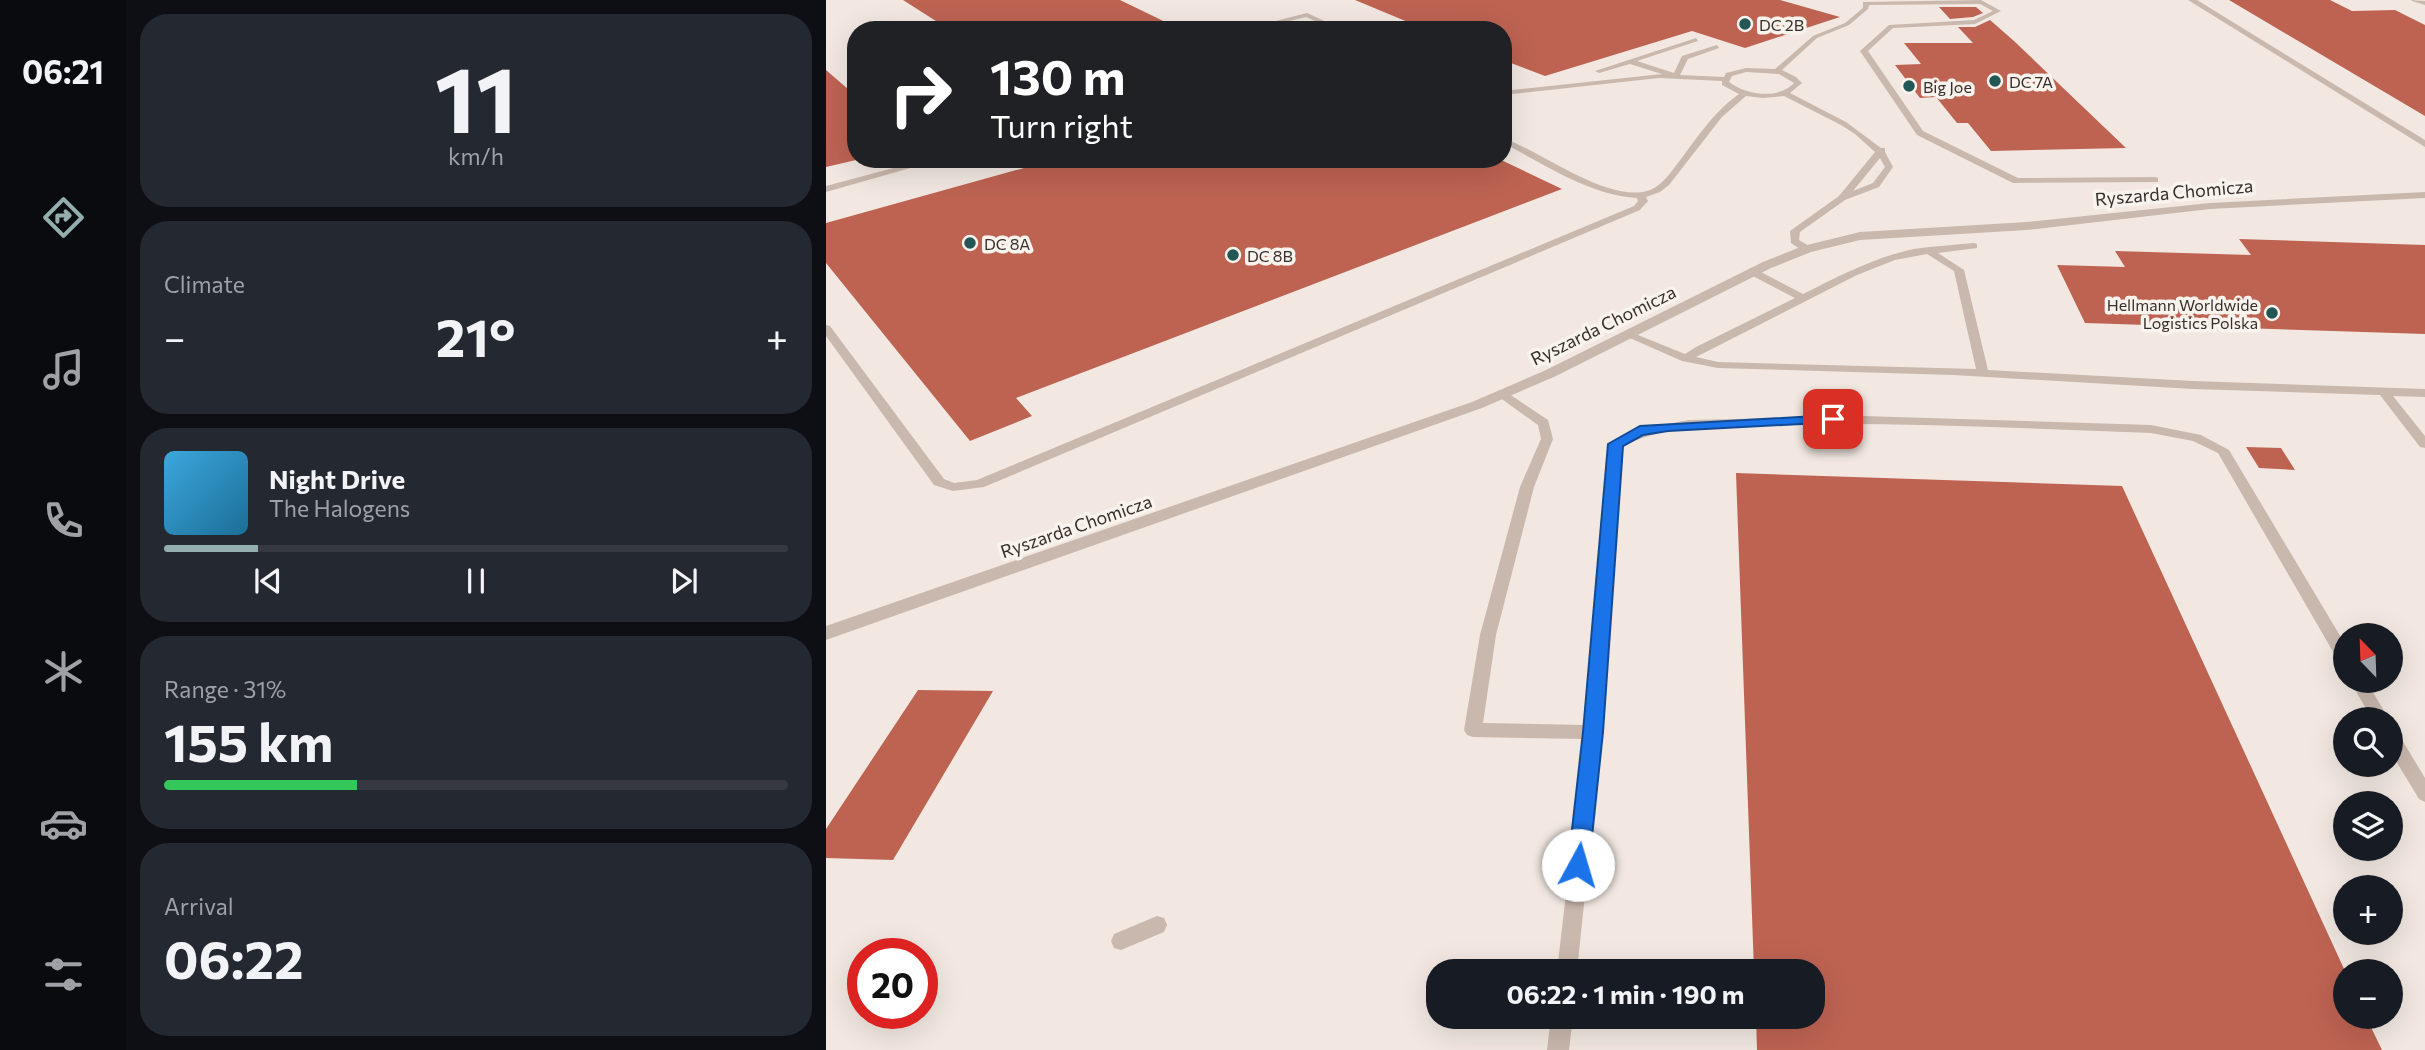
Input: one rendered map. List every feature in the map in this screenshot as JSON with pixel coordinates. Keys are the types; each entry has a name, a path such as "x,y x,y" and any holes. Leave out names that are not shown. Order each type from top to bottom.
{"street":[{"path":"2192,0 2425,144"},
{"name":"Ryszarda Chomicza","path":"826,633 1184,510 1503,394 1629,335 1753,272 1807,249 1860,236 2027,226 2210,206 2425,195"}],"lane":[{"path":"2414,0 2425,3"},
{"path":"1862,2 1981,2 1998,11 1975,22 1891,26 1864,51 1920,133 2016,181 2155,180"},
{"path":"1777,71 1815,37 1847,24 1866,8 1862,2"},
{"path":"1918,2 1924,9"},
{"path":"1281,21 1307,15 1321,21"},
{"path":"1931,16 1937,22"},
{"path":"1599,71 1696,40"},
{"path":"1676,76 1685,58 1717,47"},
{"path":"1629,61 1676,76"},
{"path":"1512,92 1676,76 1725,79 1746,70 1777,71 1790,75 1798,83 1797,87 1784,93 1745,93 1729,87 1725,79"},
{"path":"1512,144 1612,193 1641,196 1663,187 1703,133 1728,106 1745,93"},
{"path":"1784,93 1882,150 1889,167 1876,185 1842,198 1795,231 1794,240 1807,249"},
{"path":"1842,198 1882,150"},
{"path":"826,189 904,168"},
{"path":"826,328 939,482 953,487 979,484 1637,208 1643,201 1641,196"},
{"path":"1686,359 1700,349 1803,298 1891,258 1974,246"},
{"path":"1928,251 1959,270 1983,373"},
{"path":"1753,272 1803,298"},
{"path":"1629,335 1686,359 1746,367 1983,373 2425,393"},
{"path":"2384,391 2425,444"},
{"path":"1503,394 1544,424 1547,439 1528,487 1488,635 1473,730 1593,732"},
{"path":"1568,959 1593,732 1615,444 1640,431 1668,427 1833,419 2151,429 2197,438 2223,450 2333,638"},
{"path":"2403,758 2425,794"},
{"path":"1121,941 1157,925"},
{"path":"1558,1050 1561,1029"}],"building":[{"path":"903,0 1120,0 1163,21 936,21"},
{"path":"1355,0 1780,0 1840,17 1745,48 1692,31 1545,76 1512,63 1512,21 1405,21"},
{"path":"2229,0 2330,0 2352,11 2395,10 2425,25 2425,116"},
{"path":"1939,7 1976,7 1983,13 1973,17 1950,19"},
{"name":"DC 7A","path":"1990,20 2126,148 1991,151 1968,123 1957,123 1936,97 1920,98 1895,65 1921,64 1904,43 1973,43 1958,27 1975,27"},
{"path":"826,70 847,88 847,162 826,167"},
{"name":"DC 8B","path":"1512,165 1562,189 1016,398 1032,416 970,441 826,263 826,223 1024,168 1512,168"},
{"path":"2239,239 2425,245 2425,334 2085,323 2057,265 2125,267 2115,251 2251,255"},
{"path":"2246,447 2281,448 2295,470 2259,468"},
{"path":"1736,473 2122,486 2339,959 2333,959 2333,1029 2372,1029 2382,1050 1757,1050 1756,1029 1825,1029 1825,959 1754,959"},
{"path":"918,690 993,691 893,860 826,858 826,829"}],"place":[{"name":"DC 2B","path":"1745,24"},
{"name":"DC 7A","path":"1995,81"},
{"name":"Big Joe","path":"1909,86"},
{"name":"DC 8A","path":"970,243"},
{"name":"DC 8B","path":"1233,255"},
{"name":"Hellmann Worldwide Logistics Polska","path":"2272,313"}],"route":[{"path":"1578,865 1593,732 1615,444 1640,431 1668,427 1723,422 1833,419"}]}
